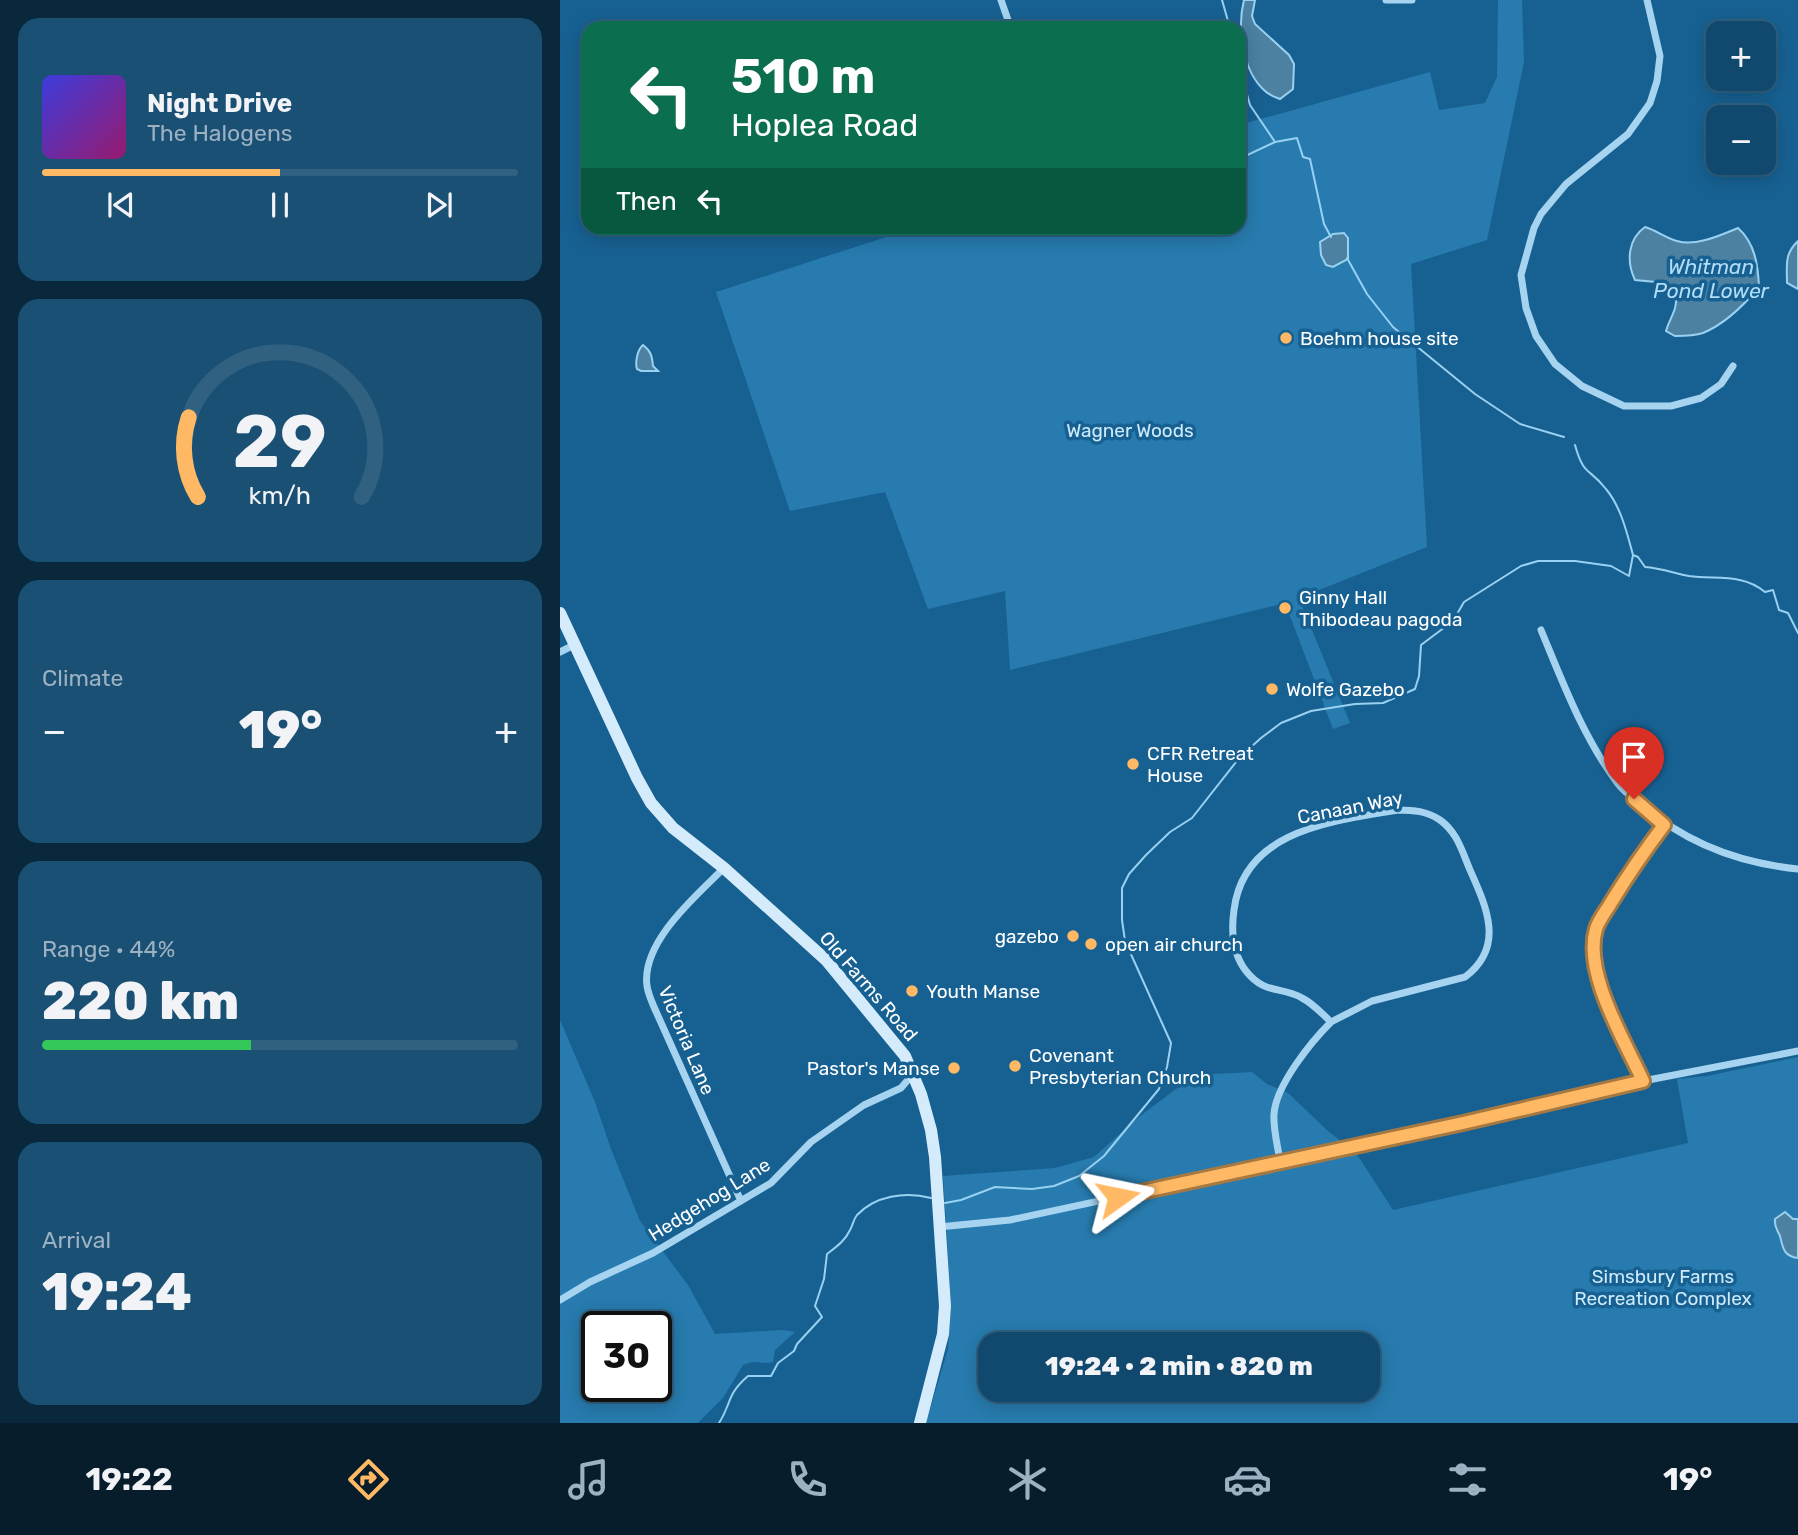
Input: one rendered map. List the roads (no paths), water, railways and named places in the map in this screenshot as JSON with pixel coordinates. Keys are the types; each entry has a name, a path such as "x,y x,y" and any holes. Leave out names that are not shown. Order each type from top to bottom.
{"street":[{"path":"1001,0 1008,21"},
{"path":"1386,0 1412,0"},
{"path":"1647,0 1660,56 1657,81 1650,103 1628,134 1566,184 1541,214 1534,228 1521,275 1526,308 1536,336 1555,364 1582,386 1624,406 1671,405 1701,398 1721,384 1733,366"},
{"name":"Old Farms Road","path":"560,613 651,803 673,828 724,868 826,960 905,1056 931,1130 945,1306 943,1334 920,1423"},
{"path":"1541,630 1580,722 1620,787 1664,825 1695,842 1766,866 1798,869"},
{"path":"560,652 574,645"},
{"name":"Canaan Way","path":"1280,1162 1274,1110 1292,1073 1331,1022 1372,1001 1465,977 1484,959 1489,923 1480,892 1454,834 1445,824 1427,813 1398,810 1292,834 1273,845 1257,860 1238,891 1232,932 1238,958 1245,970 1264,987 1301,997 1331,1022"},
{"path":"1643,1081 1600,982 1595,965 1594,937 1597,926 1623,883 1664,825"},
{"name":"Victoria Lane","path":"724,868 660,935 650,961 646,984 741,1200"},
{"path":"939,1227 1010,1220 1643,1081 1798,1051"},
{"name":"Hedgehog Lane","path":"560,1300 590,1282 653,1252 771,1182 811,1142 864,1105 901,1088 912,1074"},
{"path":"901,1088 919,1092"}],"water":[{"path":"1244,0 1255,0 1252,16 1255,24 1289,55 1294,64 1293,89 1280,99 1272,96 1257,82 1246,61 1246,21 1241,21"},
{"name":"Whitman Pond Lower","path":"1645,227 1684,242 1708,239 1738,228 1748,240 1754,255 1759,287 1719,325 1696,335 1675,336 1666,331 1676,297 1656,282 1635,280 1632,273 1630,251 1635,238"},
{"path":"1344,233 1348,238 1348,259 1333,267 1326,265 1321,255 1320,242 1333,234"},
{"path":"1798,241 1798,289 1787,283 1787,261"},
{"path":"643,345 658,371 637,369 637,357"},
{"path":"1785,1212 1793,1219 1798,1219 1798,1258 1785,1251 1775,1226 1775,1219"}],"waterway":[{"path":"1222,0 1228,21"},
{"path":"1246,91 1250,105 1275,142"},
{"path":"1246,156 1275,142 1297,138 1303,157 1310,159 1324,224 1331,237"},
{"path":"1347,258 1367,294 1393,327 1475,394 1520,424 1564,437"},
{"path":"1575,445 1584,467 1600,482 1616,504 1633,555"},
{"path":"945,1203 995,1187 1032,1189 1054,1186 1079,1176 1104,1156 1159,1089 1167,1067 1171,1043 1125,941 1122,888 1129,874 1146,855 1170,832 1192,818 1240,757 1281,723 1311,711 1383,703 1415,689 1419,676 1421,645 1453,621 1464,602 1521,566 1538,561 1575,561 1611,566 1629,576 1633,555 1638,557 1645,567 1689,576 1747,582 1765,592 1773,590 1779,610 1788,613 1798,633"},
{"path":"719,1423 741,1383 748,1376 771,1376 778,1363 794,1351 797,1344 822,1317 815,1306 824,1279 827,1254 846,1237 857,1215 881,1199 901,1195 931,1198"}],"place":[{"name":"Boehm house site","path":"1286,338"},
{"name":"Ginny Hall Thibodeau pagoda","path":"1285,608"},
{"name":"Wolfe Gazebo","path":"1272,689"},
{"name":"CFR Retreat House","path":"1133,764"},
{"name":"gazebo","path":"1073,936"},
{"name":"open air church","path":"1091,944"},
{"name":"Youth Manse","path":"912,991"},
{"name":"Covenant Presbyterian Church","path":"1015,1066"},
{"name":"Pastor's Manse","path":"954,1068"}],"park label":[{"name":"Wagner Woods","path":"1130,430"},
{"name":"Simsbury Farms Recreation Complex","path":"1663,1287"}]}
